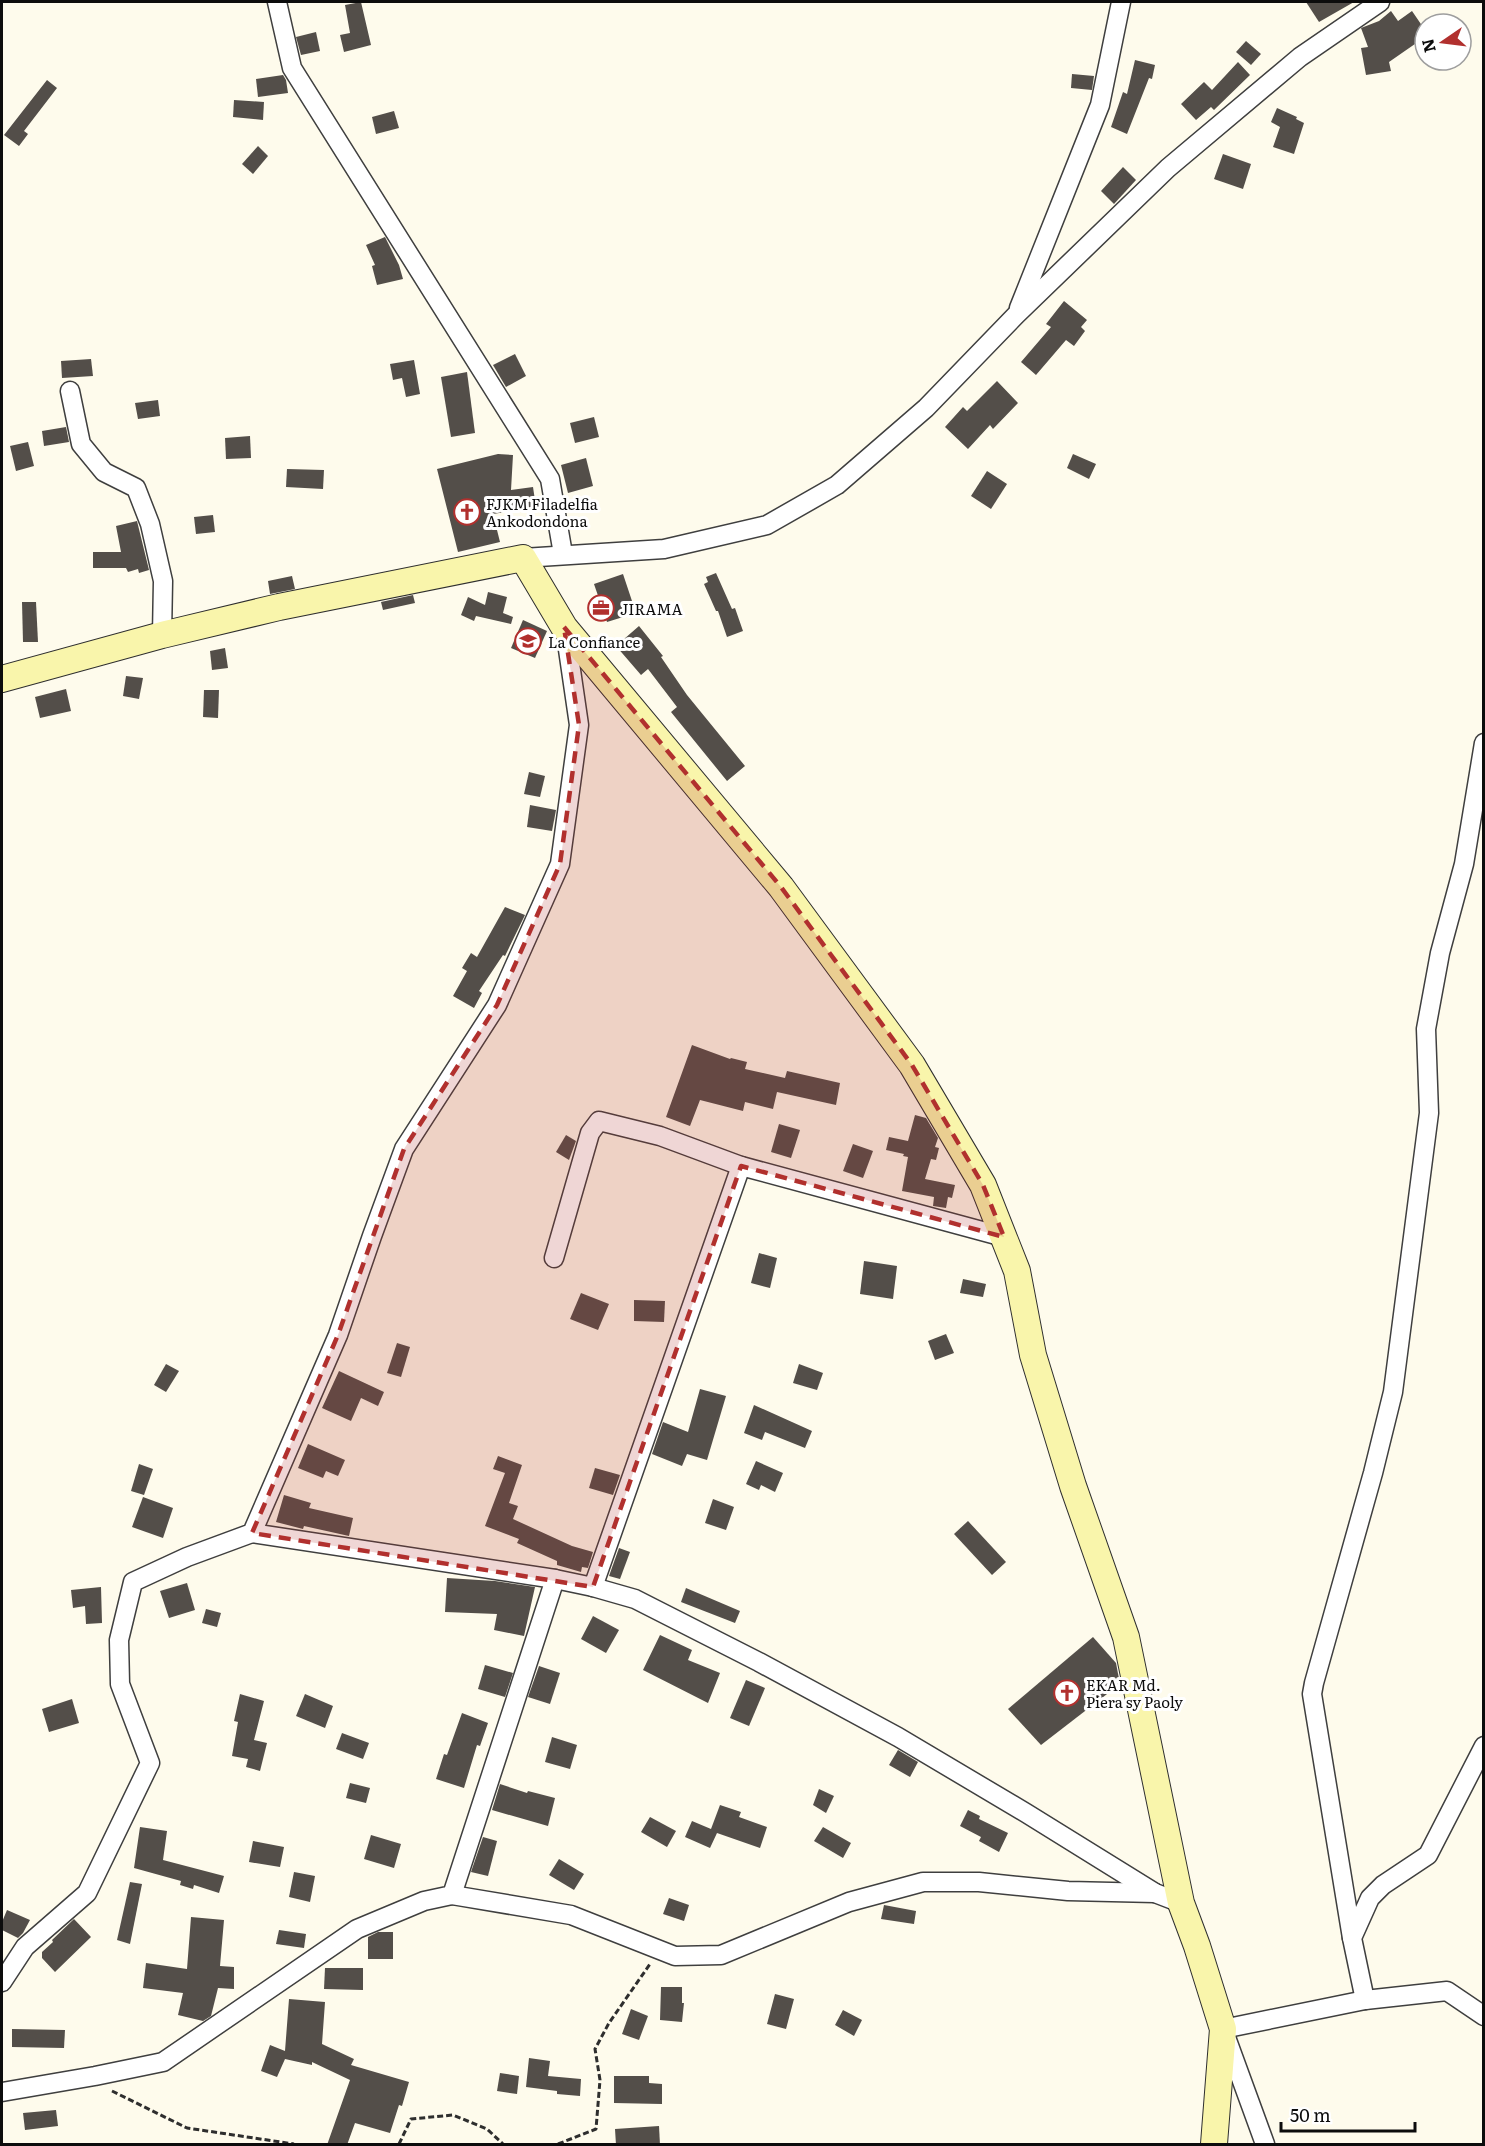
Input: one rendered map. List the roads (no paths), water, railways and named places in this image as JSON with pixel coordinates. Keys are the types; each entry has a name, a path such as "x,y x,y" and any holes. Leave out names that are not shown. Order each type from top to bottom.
{"street":[{"path":"277,2 292,68 550,479 562,554"},
{"path":"1016,315 1100,105 1121,2"},
{"path":"2,679 162,635 279,607 522,558 664,549 767,525 837,485 926,408 1016,315 1168,168 1300,57 1380,2"},
{"path":"70,391 81,444 104,472 136,488 150,524 163,581 162,635"},
{"path":"522,558 564,627 781,887 912,1065 983,1185 1017,1271 1033,1355 1073,1486 1126,1637 1181,1903 1197,1946 1222,2029 1265,2145"},
{"path":"252,1533 338,1335 404,1149 497,1005 560,864 579,724 564,627"},
{"path":"1365,2000 1352,1938 1312,1694 1393,1392 1429,1113 1426,1029 1440,953 1464,864 1484,743"},
{"path":"554,1258 590,1133 599,1121 660,1136 741,1166 1004,1237"},
{"path":"593,1587 741,1166"},
{"path":"2,1982 25,1947 87,1893 150,1763 120,1684 119,1640 133,1582 187,1557 252,1533 555,1579 635,1599 759,1662 898,1737 1155,1893 1181,1903"},
{"path":"452,1894 555,1579"},
{"path":"1352,1938 1370,1898 1383,1885 1428,1855 1484,1746"},
{"path":"2,2092 163,2062 357,1929 424,1901 452,1894 571,1915 675,1956 721,1955 849,1902 923,1882 980,1882 1068,1891 1155,1893"},
{"path":"1222,2029 1365,2000 1447,1991 1484,2016"},
{"path":"1214,2145 1222,2029"}],"place":[{"name":"FJKM Filadelfia Ankodondona","path":"467,512"},
{"name":"JIRAMA","path":"601,608"},
{"name":"La Confiance","path":"528,641"},
{"name":"EKAR Md. Piera sy Paoly","path":"1067,1693"}]}
